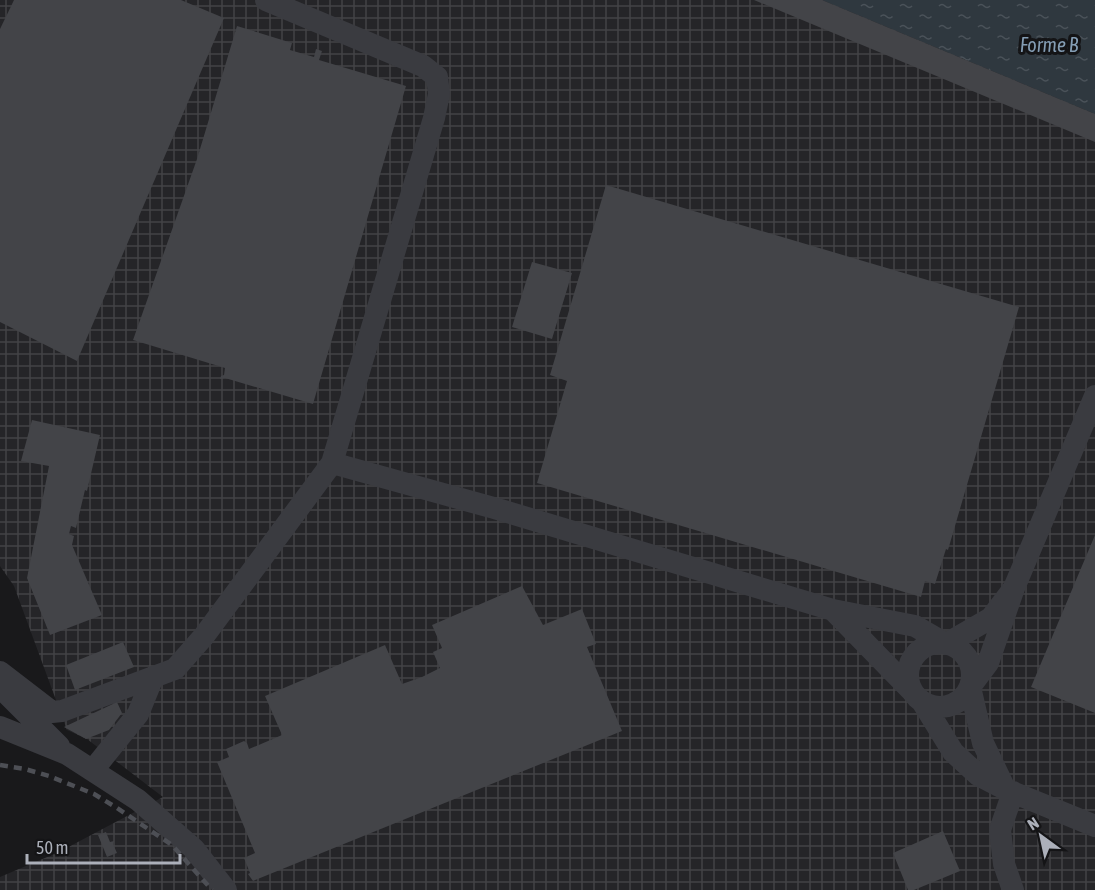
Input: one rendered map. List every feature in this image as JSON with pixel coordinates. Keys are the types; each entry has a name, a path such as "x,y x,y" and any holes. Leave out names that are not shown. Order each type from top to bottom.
{"street":[{"path":"0,672 52,712 62,711 175,669 204,636 332,463 434,118 439,94 437,77 423,66 266,0"},
{"path":"833,610 917,697 932,707 950,706 958,701 988,663 1014,588 1095,396"},
{"path":"332,463 494,508 833,610 915,626 957,648 965,655 970,665 972,676 970,687 983,743 1009,790 1000,830 1004,864 1013,890"},
{"path":"1014,588 992,618 946,644 936,643 917,652 911,660 908,680 953,752 978,775 1095,826"},
{"path":"93,770 138,714 153,677"},
{"path":"0,687 67,754"},
{"path":"0,727 67,754 138,800 194,849 226,890"}],"shaded area":[{"path":"0,0 1095,0 1095,890 0,890 0,877 59,852 163,797 87,739 67,730 14,586 0,566"}],"water":[{"name":"Forme B","path":"822,0 1095,0 1095,114"}],"building":[{"path":"14,0 181,0 224,18 77,361 0,322 0,29"},
{"path":"754,0 822,0 1095,114 1095,142"},
{"path":"237,26 292,43 290,50 314,57 316,49 322,51 319,60 406,86 313,404 225,378 220,379 224,375 225,368 133,340 197,159"},
{"path":"606,185 1019,307 948,550 946,549 935,584 925,581 921,597 537,483 567,381 550,375"},
{"path":"532,262 572,273 552,339 512,327"},
{"path":"32,420 100,435 76,528 71,526 69,534 74,536 72,545 102,615 50,635 27,578 49,466 21,461"},
{"path":"1095,535 1095,713 1031,687"},
{"path":"522,586 543,625 582,609 596,644 587,647 622,731 253,881 248,874 250,873 244,858 255,853 217,762 229,757 226,749 244,741 249,749 282,735 265,696 385,645 402,684 422,677 440,668 433,652 442,648 432,625"},
{"path":"123,642 134,667 75,690 66,665"},
{"path":"117,702 122,713 109,730 86,739 64,727"},
{"path":"943,831 960,871 914,890 908,890 893,853"},
{"path":"106,832 110,842 114,841 117,853 107,857 98,835"}],"railway":[{"path":"0,765 49,776 94,794 172,845 212,890"}]}
